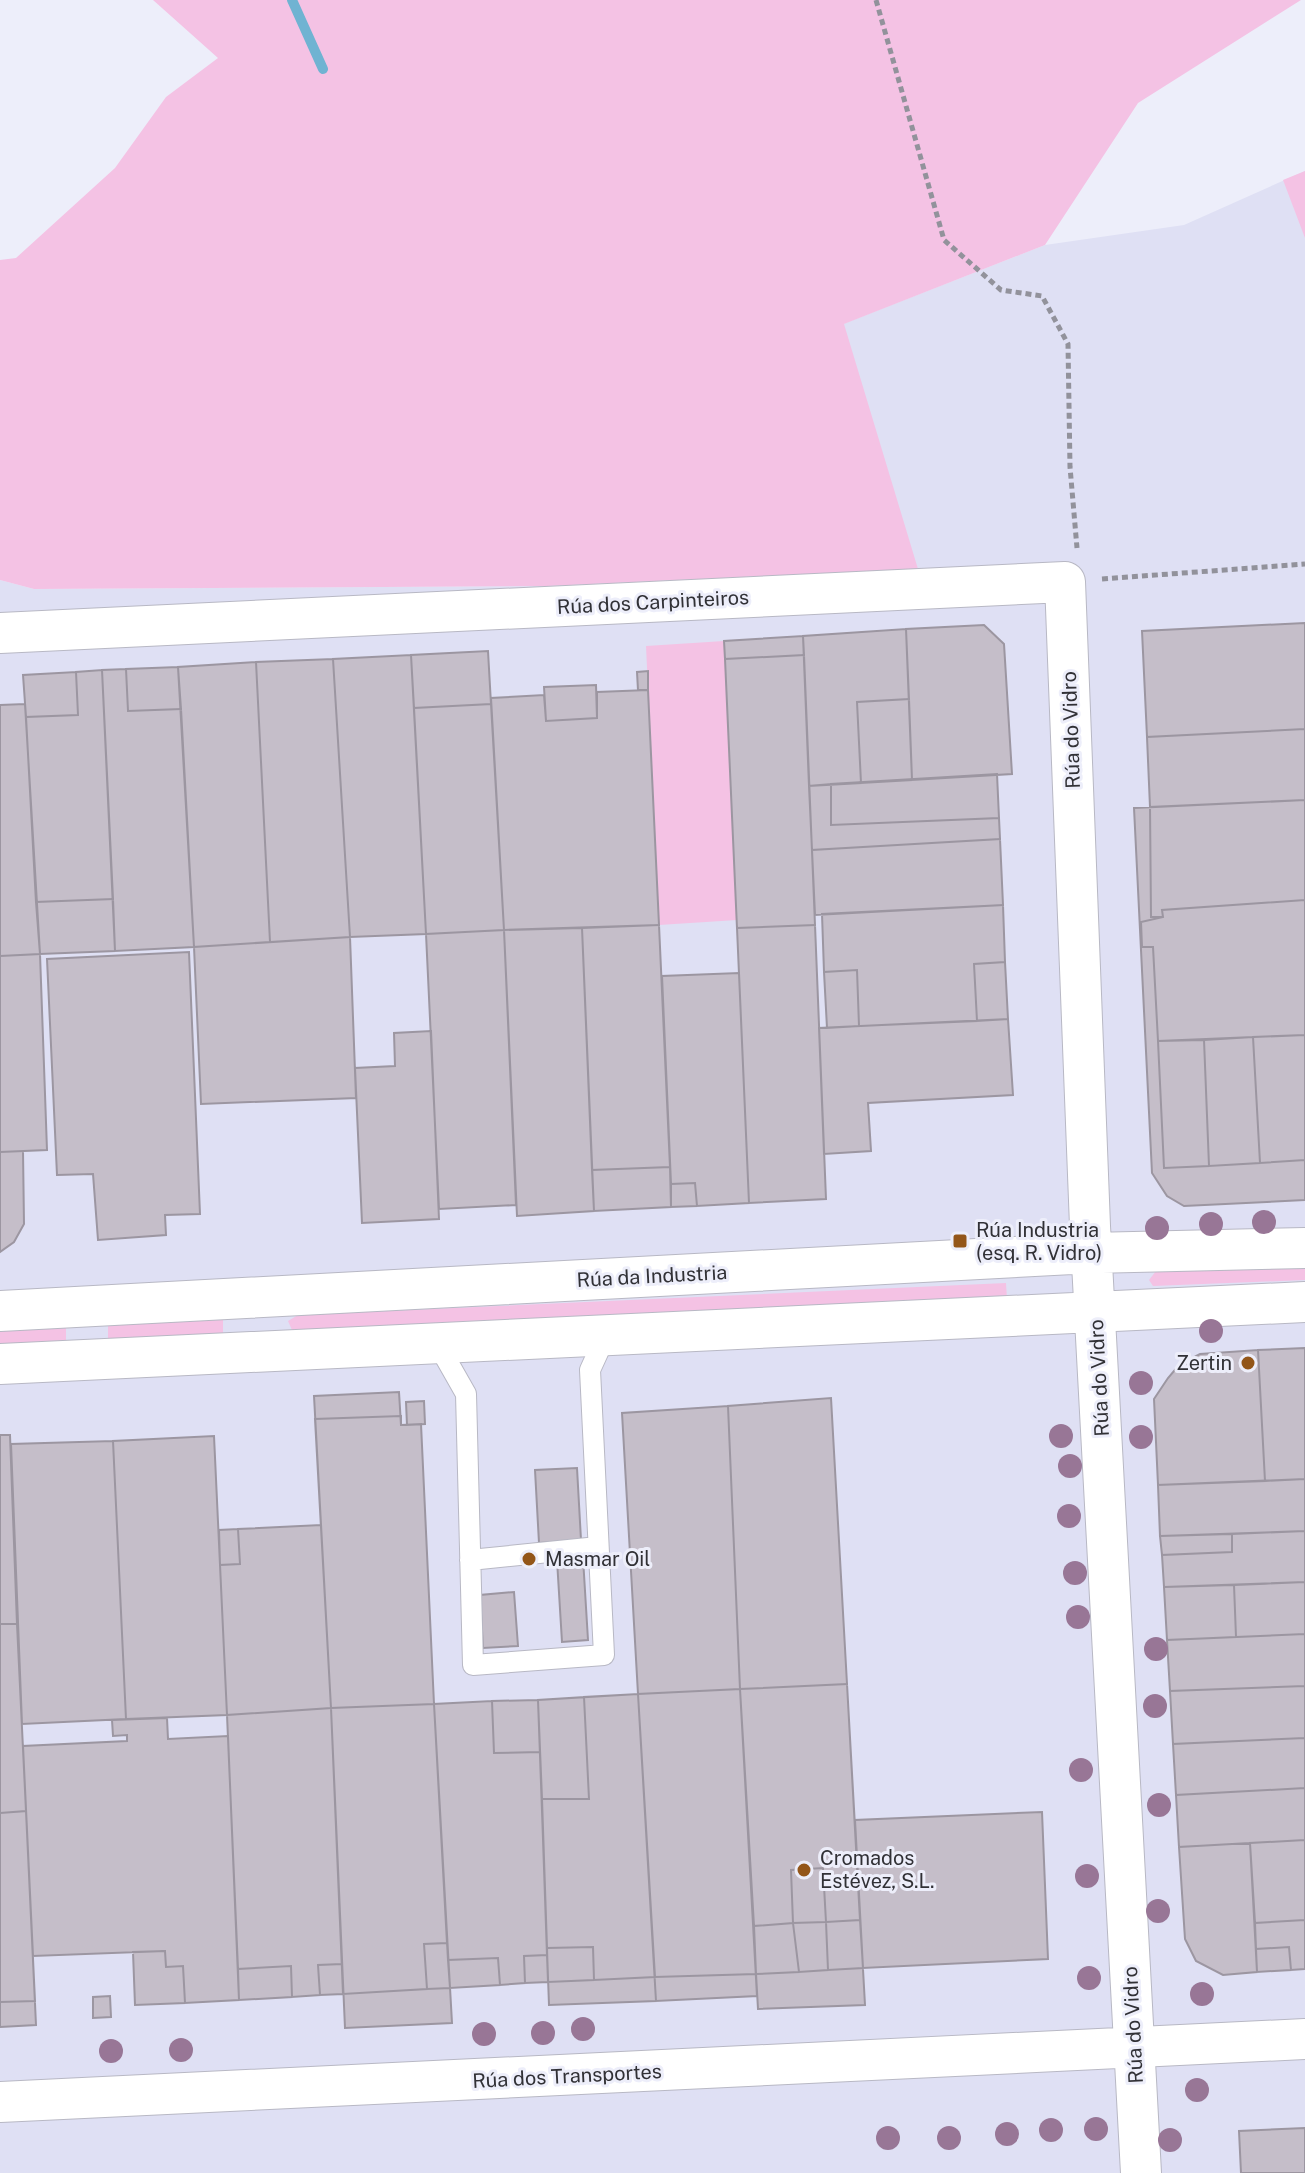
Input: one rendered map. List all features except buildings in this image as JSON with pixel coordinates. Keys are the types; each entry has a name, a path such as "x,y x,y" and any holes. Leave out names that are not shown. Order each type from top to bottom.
{"street":[{"name":"Rúa dos Carpinteiros","path":"0,633 1072,581"},
{"name":"Rúa do Vidro","path":"1072,581 1091,1253 1141,2173"},
{"name":"Rúa da Industria","path":"0,1311 1091,1253 1305,1248"},
{"path":"263,1297 264,1352"},
{"path":"0,1364 1305,1302"},
{"path":"88,1306 91,1360"},
{"name":"Rúa dos Transportes","path":"0,2102 1305,2039"}],"lane":[{"path":"437,1343 466,1394 473,1665 604,1655 590,1370 606,1335"},
{"path":"470,1560 598,1547"}],"path":[{"path":"876,0 944,240 1001,290 1042,296 1068,344 1072,581 1305,564"}],"shaded area":[{"path":"153,0 1301,0 1138,103 1045,245 844,324 918,569 548,586 34,589 0,580 0,260 16,258 115,168 166,97 218,58"},
{"path":"1305,171 1305,2173 0,2173 0,580 34,589 548,586 917,569 843,324 1045,245 1184,225"},
{"path":"1305,171 1305,238 1283,180"},
{"path":"724,641 737,920 659,925 646,646"},
{"path":"1305,1265 1305,1280 1153,1286 1149,1280 1156,1271"},
{"path":"1006,1283 1007,1299 306,1332 292,1330 288,1321 298,1315"},
{"path":"223,1320 223,1336 108,1339 108,1323"},
{"path":"66,1328 66,1343 0,1346 0,1331"}],"waterway":[{"path":"292,0 323,69"}],"place":[{"name":"Rúa Industria (esq. R. Vidro)","path":"960,1241"},
{"name":"Zertin","path":"1248,1363"},
{"name":"Masmar Oil","path":"529,1559"},
{"name":"Cromados Estévez, S.L.","path":"804,1870"}]}
